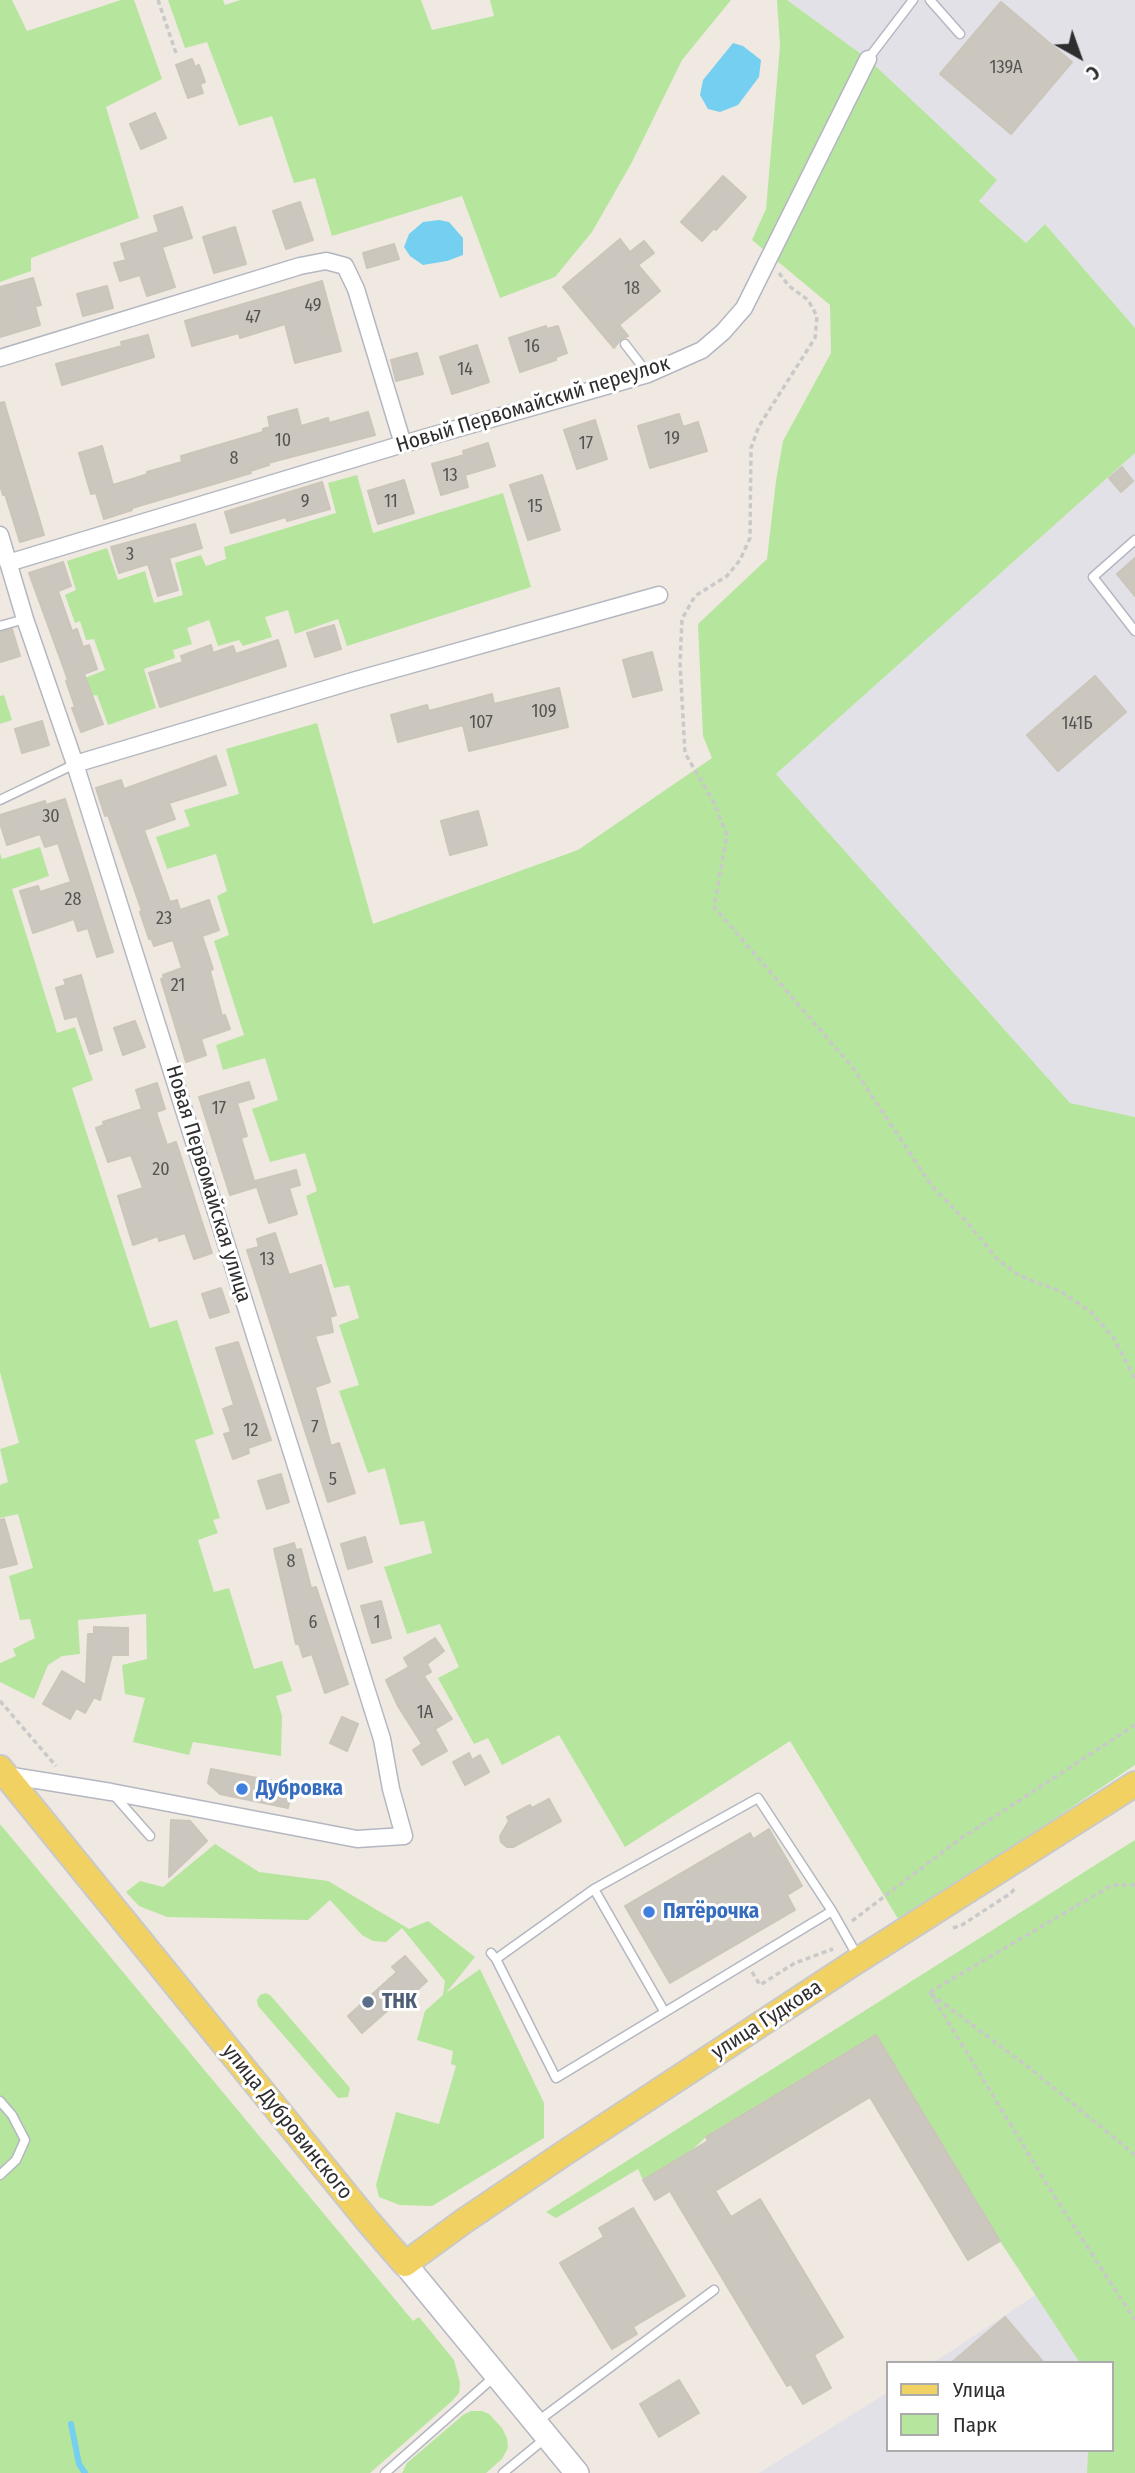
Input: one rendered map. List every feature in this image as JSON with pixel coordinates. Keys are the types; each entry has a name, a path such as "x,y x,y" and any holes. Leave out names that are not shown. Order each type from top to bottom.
{"main road":[{"name":"улица Дубровинского","path":"3,1771 366,2219 577,2473"},
{"name":"улица Гудкова","path":"405,2264 541,2169 856,1961 1135,1784"}],"street":[{"name":"Новый Первомайский переулок","path":"8,563 403,444 648,374 702,350 723,332 744,308 868,59"},
{"path":"0,358 300,266 326,261 345,266 356,289 403,444"},
{"name":"Новая Первомайская улица","path":"0,535 25,619 75,764 382,1739 391,1789 404,1836 357,1839 111,1792"},
{"path":"75,764 356,680 659,595"},
{"path":"3,1771 111,1792"}],"lane":[{"name":"Новый Первомайский переулок","path":"868,59 914,0"},
{"path":"930,0 960,34"},
{"path":"625,344 648,374"},
{"path":"1135,540 1093,577 1135,631"},
{"path":"0,626 25,619"},
{"path":"0,800 75,764"},
{"path":"111,1792 149,1836"},
{"path":"832,1910 556,2078 494,1956 594,1889 758,1798 832,1910 856,1961"},
{"path":"594,1889 664,2011"},
{"path":"0,2101 12,2115 25,2140 16,2160 0,2175"},
{"path":"503,2473 541,2430 714,2290"},
{"path":"385,2472 496,2375"}],"path":[{"path":"158,0 177,57"},
{"path":"768,261 789,286 808,300 817,316 815,338 759,425 751,447 750,538 740,560 727,576 695,596 682,619 680,663 685,753 713,803 727,835 713,907 854,1069 931,1185 999,1261 1020,1276 1060,1291 1091,1311 1113,1337 1135,1379"},
{"path":"0,1701 72,1786"},
{"path":"842,1928 871,1909 960,1839 1135,1725"},
{"path":"930,1992 1112,1885 1135,1885"},
{"path":"746,1962 760,1985 795,1963 841,1946 856,1961"},
{"path":"930,1992 1135,2155"},
{"path":"930,1992 1051,2191 1135,2320"}],"shaded area":[{"path":"787,0 1135,0 1135,328 1045,224 1026,243 979,201 996,179 868,59"},
{"path":"1135,453 1135,1117 1070,1103 776,774"},
{"path":"1043,2290 1080,2361 936,2361"},
{"path":"886,2393 886,2452 1088,2452 1087,2473 759,2473"}],"green space":[{"path":"0,0 12,0 27,31 121,0 134,0 162,79 106,107 139,218 31,258 31,271 0,282"},
{"path":"168,0 223,0 225,5 240,0 421,0 432,30 494,16 490,0 731,0 682,60 631,164 592,232 555,277 500,298 462,196 332,236 315,178 294,183 272,116 239,126 207,42 185,48"},
{"path":"777,0 787,0 868,59 997,180 979,201 1026,243 1045,224 1135,328 1135,453 776,774 1070,1103 1135,1117 1135,1765 900,1922 790,1741 625,1847 559,1735 502,1765 488,1738 474,1744 438,1678 459,1667 440,1624 407,1634 384,1567 432,1553 424,1521 400,1525 385,1468 368,1473 339,1391 359,1385 339,1325 359,1318 349,1285 334,1288 306,1196 317,1191 305,1153 270,1162 252,1109 278,1100 265,1058 223,1070 216,1045 244,1035 214,941 229,935 217,896 227,891 216,854 167,869 156,837 190,826 184,810 239,794 226,749 317,723 373,924 578,850 712,758 703,736 698,624 767,559 783,441 831,353 830,305 752,240 766,209 780,46"},
{"path":"357,475 373,533 503,493 531,587 347,646 338,619 295,634 288,610 265,617 272,637 243,646 239,640 218,646 209,620 187,628 192,644 173,650 175,658 144,669 156,708 108,725 97,695 90,696 85,678 105,670 94,639 86,640 80,621 75,623 65,595 76,590 67,561 107,548 118,580 145,571 154,603 183,595 175,563 201,555 206,566 226,559 224,547 336,513 328,483"},
{"path":"4,695 12,720 0,724 0,696"},
{"path":"40,847 49,876 12,889 57,1033 75,1027 93,1080 72,1088 150,1328 177,1320 214,1434 195,1440 220,1518 213,1520 218,1533 198,1540 214,1592 229,1588 254,1669 282,1661 292,1691 276,1696 282,1716 281,1756 193,1742 189,1755 133,1742 145,1698 125,1694 122,1665 147,1659 146,1614 78,1620 80,1654 62,1656 48,1665 34,1699 0,1682 0,1663 16,1656 13,1649 35,1638 30,1619 20,1620 9,1576 33,1568 18,1514 0,1518 0,1485 8,1482 0,1449 19,1443 0,1372 0,853 2,859"},
{"path":"0,1824 413,2321 419,2317 454,2360 460,2383 459,2393 370,2473 0,2473"},
{"path":"1135,1840 1135,2473 1087,2473 1088,2452 1114,2452 1114,2361 1079,2361 1000,2241 876,2035 706,2137 691,2151 643,2180 638,2169 556,2218 546,2212"},
{"path":"215,1844 259,1872 328,1881 409,1929 428,1921 475,1957 446,1993 480,1969 544,2103 544,2138 432,2206 400,2205 379,2197 376,2185 396,2112 439,2124 456,2066 451,2064 453,2051 417,2040 425,2011 443,1995 445,1981 402,1928 386,1942 373,1941 362,1935 330,1900 308,1920 167,1917 139,1906 126,1892 140,1881 163,1887"},
{"path":"266,1993 350,2088 348,2097 338,2098 258,2006 260,1995"},
{"path":"471,2411 489,2414 502,2428 508,2448 502,2459 486,2473 402,2473 407,2463"}],"water":[{"path":"733,43 743,46 761,60 759,77 738,105 720,112 708,109 700,95 703,80"},
{"path":"423,222 449,222 463,238 463,255 423,265 410,256 404,247 409,234"}],"building":[{"path":"1001,2 1072,62 1011,134 940,74"},
{"path":"192,59 195,67 199,65 205,82 200,84 203,93 188,98 176,65"},
{"path":"155,113 166,138 141,149 130,124"},
{"path":"723,176 746,197 716,230 714,228 702,241 681,222"},
{"path":"300,202 313,240 286,249 273,211"},
{"path":"182,207 192,238 162,247 175,287 147,296 140,275 120,281 114,263 126,260 121,244 159,232 154,216"},
{"path":"235,227 246,264 214,273 203,237"},
{"path":"620,239 630,252 644,241 654,253 638,265 660,291 619,325 628,336 621,339 614,348 563,287"},
{"path":"394,244 399,259 367,268 363,253"},
{"path":"33,278 41,305 35,306 40,325 0,337 0,287"},
{"path":"322,281 341,351 295,363 285,324 240,338 239,333 192,346 185,321"},
{"path":"107,286 113,308 83,316 77,294"},
{"path":"546,326 547,329 558,326 567,353 556,357 556,360 520,372 509,338"},
{"path":"148,335 154,357 62,385 56,364 122,346 121,342"},
{"path":"477,345 489,382 452,394 440,357"},
{"path":"417,353 423,374 396,381 391,360"},
{"path":"4,402 44,535 20,542 0,485 0,403"},
{"path":"297,409 301,426 328,418 329,423 368,412 375,435 268,463 269,465 250,471 251,473 132,508 104,519 96,493 91,494 79,453 102,446 113,485 182,462 181,456 263,432 263,429 270,427 268,417"},
{"path":"679,414 683,427 698,422 707,451 650,468 638,426"},
{"path":"595,420 607,459 577,469 564,430"},
{"path":"488,443 495,466 465,475 468,487 441,495 432,464 464,455 463,451"},
{"path":"1122,467 1133,481 1121,492 1109,478"},
{"path":"542,475 560,530 528,540 510,485"},
{"path":"404,480 414,513 378,524 368,491"},
{"path":"322,482 330,509 287,521 286,517 231,533 225,512"},
{"path":"195,524 202,548 169,558 178,590 158,596 148,564 119,573 111,547"},
{"path":"1135,558 1135,596 1117,574"},
{"path":"63,562 71,586 58,591 72,631 77,629 83,647 89,645 97,669 84,674 103,724 81,732 72,708 75,707 66,681 68,680 29,573"},
{"path":"334,625 341,649 315,657 307,633"},
{"path":"12,629 20,656 0,662 0,632"},
{"path":"278,640 286,666 160,707 149,673 183,662 181,656 211,645 213,653 233,646 236,654"},
{"path":"652,652 662,690 633,697 623,660"},
{"path":"1095,676 1126,712 1058,771 1027,735"},
{"path":"559,688 568,727 469,751 463,725 398,742 391,715 427,705 429,711 492,694 494,704"},
{"path":"42,721 49,745 22,753 15,729"},
{"path":"216,756 226,785 169,803 175,819 144,830 170,902 177,900 180,910 209,900 219,930 202,936 213,969 210,971 222,1016 225,1015 230,1029 201,1039 206,1055 186,1062 161,979 164,978 163,975 182,968 173,940 154,946 151,938 149,939 140,912 142,911 96,788 121,780 124,789"},
{"path":"65,799 113,952 97,957 88,928 78,931 74,919 33,933 20,891 38,886 40,892 71,882 58,843 45,847 40,834 7,845 0,823 0,815 45,801 46,805"},
{"path":"478,811 487,845 450,855 441,821"},
{"path":"81,975 102,1050 90,1054 77,1016 65,1019 56,988 66,985 64,980"},
{"path":"135,1021 145,1047 123,1055 114,1028"},
{"path":"249,1082 254,1098 237,1103 247,1136 241,1138 256,1187 230,1195 199,1097"},
{"path":"157,1083 165,1109 156,1112 167,1145 176,1142 212,1253 194,1259 185,1233 159,1241 158,1236 133,1245 118,1196 143,1188 131,1155 108,1162 96,1128 104,1125 103,1122 142,1109 136,1090"},
{"path":"296,1170 300,1185 289,1188 297,1214 269,1223 255,1181"},
{"path":"275,1233 289,1275 321,1265 336,1315 330,1317 333,1332 315,1336 330,1382 315,1387 331,1446 339,1443 355,1493 328,1502 247,1250 259,1247 257,1239"},
{"path":"221,1288 229,1312 210,1318 202,1294"},
{"path":"238,1342 271,1440 248,1448 249,1453 233,1459 224,1434 231,1432 223,1409 234,1405 216,1348"},
{"path":"281,1474 289,1502 267,1509 258,1481"},
{"path":"4,1519 17,1564 0,1568 0,1520"},
{"path":"365,1537 372,1562 348,1569 341,1544"},
{"path":"294,1543 296,1550 301,1549 311,1588 316,1587 348,1684 325,1693 312,1654 303,1657 299,1644 296,1644 274,1549"},
{"path":"381,1601 391,1638 372,1643 361,1606"},
{"path":"94,1627 128,1628 128,1655 112,1655 100,1700 94,1697 85,1713 76,1708 70,1719 43,1704 62,1671 86,1685 88,1634 94,1634"},
{"path":"435,1638 444,1651 427,1664 431,1672 424,1676 452,1719 435,1729 447,1751 422,1765 413,1750 422,1744 398,1706 386,1680 409,1667 404,1658"},
{"path":"342,1717 358,1724 347,1751 330,1743"},
{"path":"469,1753 472,1760 480,1755 489,1772 465,1785 453,1762"},
{"path":"211,1769 293,1785 288,1808 220,1794 208,1783"},
{"path":"549,1799 561,1821 513,1847 507,1847 501,1842 500,1836 509,1821 507,1817"},
{"path":"171,1820 190,1821 207,1841 169,1877"},
{"path":"769,1829 802,1886 787,1895 795,1910 670,1983 625,1906 750,1833 753,1839"},
{"path":"405,1956 427,1981 415,1992 412,1989 362,2033 348,2016 397,1972 392,1967"},
{"path":"876,2035 1000,2241 968,2260 870,2097 715,2191 731,2217 760,2199 843,2337 814,2355 831,2388 803,2404 791,2384 787,2386 670,2191 655,2200 643,2180 708,2141 706,2137"},
{"path":"633,2208 685,2296 633,2327 637,2334 612,2349 560,2263 604,2237 599,2228"},
{"path":"1005,2317 1042,2361 953,2361"},
{"path":"679,2380 699,2413 659,2437 640,2404"}],"waterway":[{"path":"71,2424 79,2464 85,2473"}],"place":[{"name":"Дубровка","path":"242,1789"},
{"name":"Пятёрочка","path":"649,1912"},
{"name":"ТНК","path":"368,2002"}]}
